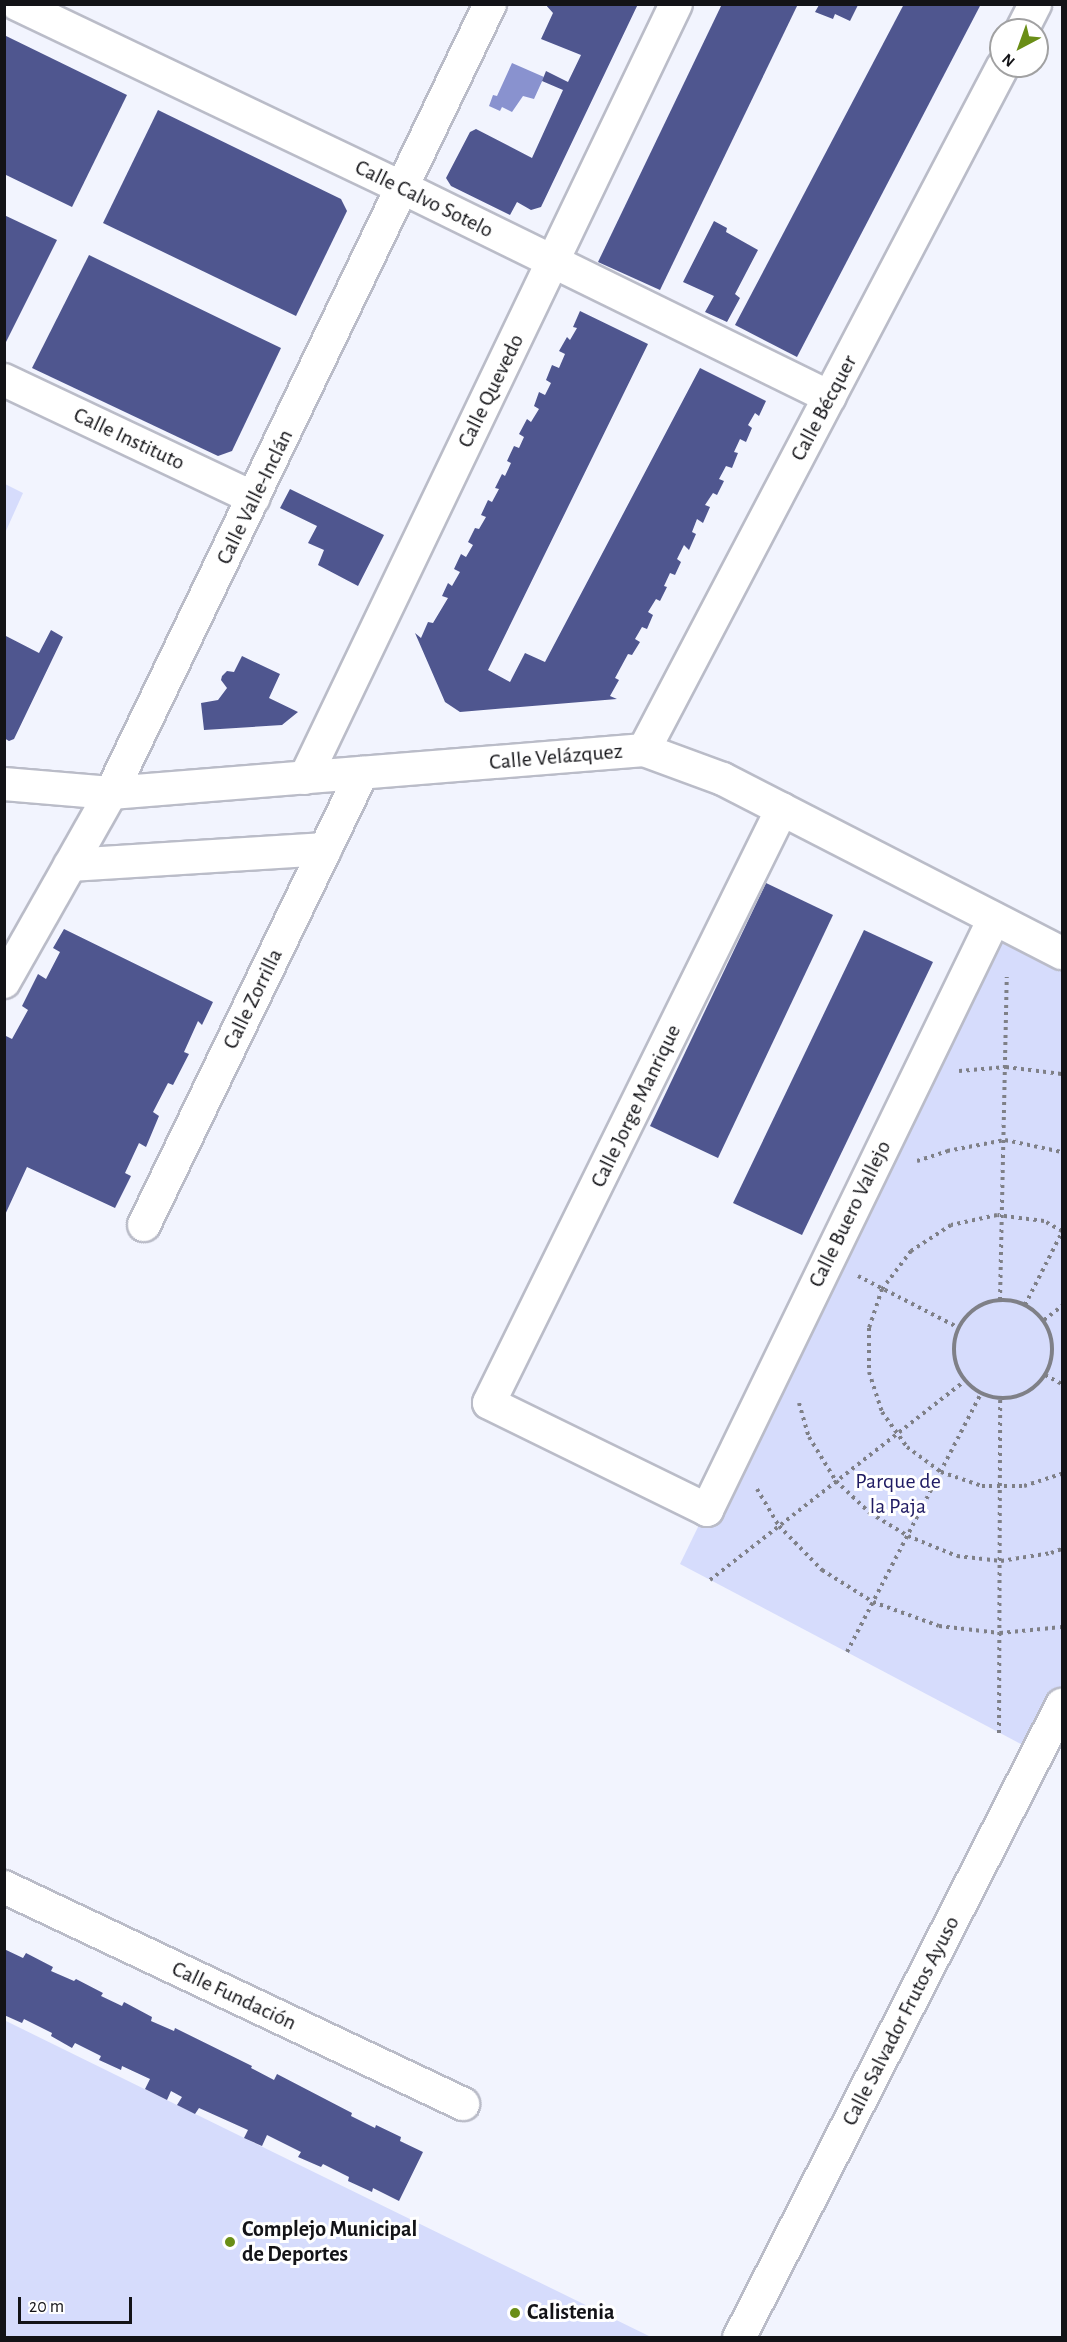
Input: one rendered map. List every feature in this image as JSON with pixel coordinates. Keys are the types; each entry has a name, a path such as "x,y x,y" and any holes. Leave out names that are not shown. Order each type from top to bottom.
{"street":[{"name":"Calle Calvo Sotelo","path":"17,4 403,188 830,397"},
{"name":"Calle Valle-Inclán","path":"4,982 111,793 490,4"},
{"name":"Calle Quevedo","path":"305,778 676,4"},
{"path":"1028,18 1035,4"},
{"name":"Calle Bécquer","path":"644,750 997,78"},
{"name":"Calle Instituto","path":"4,380 254,498"},
{"name":"Calle Velázquez","path":"4,784 111,793 644,750 723,779 1062,953"},
{"name":"Calle Zorrilla","path":"144,1225 362,773"},
{"name":"Calle Jorge Manrique","path":"706,1510 489,1403 782,809"},
{"path":"70,865 325,849"},
{"name":"Calle Buero Vallejo","path":"706,1510 915,1082 1001,922"},
{"name":"Calle Salvador Frutos Ayuso","path":"739,2337 1062,1704"},
{"name":"Calle Fundación","path":"4,1887 463,2104"}],"path":[{"path":"1000,1300 1004,1216 1006,1067 1001,922"},
{"path":"915,1082 951,1072 1006,1067 1062,1074"},
{"path":"868,1179 947,1151 1005,1140 1062,1152"},
{"path":"1025,1305 1062,1231 1044,1221 1004,1216 951,1225 911,1251 882,1289 869,1328 869,1372 882,1412 897,1434 907,1447 941,1472 982,1486 1024,1486 1062,1474"},
{"path":"828,1261 959,1328"},
{"path":"1000,1300 1025,1305 1044,1320 1052,1337 1053,1353 1045,1375 1028,1392 1011,1398 1000,1398 981,1393 965,1381 957,1366 953,1349 964,1318 976,1307 1000,1300"},
{"path":"1044,1320 1062,1306"},
{"path":"784,1352 809,1437 836,1481 870,1513 908,1536 957,1556 1000,1561 1051,1553 1062,1549"},
{"path":"1045,1375 1062,1384"},
{"path":"710,1580 965,1381"},
{"path":"847,1652 981,1393"},
{"path":"999,1733 1000,1398"},
{"path":"735,1452 779,1526 822,1569 873,1602 939,1626 1000,1633 1062,1627"}],"green space":[{"path":"5,484 23,493 5,533"},
{"name":"Parque de la Paja","path":"994,919 1062,953 1062,1705 1038,1753 680,1564"},
{"name":"Complejo Municipal de Deportes","path":"4,2020 177,2105 651,2337 5,2337"}],"water":[{"path":"512,63 544,77 534,99 523,96 512,112 502,107 500,111 489,106 493,95 497,96"}],"building":[{"path":"545,4 638,4 541,207 531,210 517,202 510,215 451,186 446,178 470,132 476,129 532,158 563,90 542,81 546,71 568,82 581,55 541,39 553,13"},
{"path":"722,4 798,4 660,290 598,262"},
{"path":"904,4 981,4 797,357 735,325"},
{"path":"819,5 858,5 850,21 835,14 833,19 815,12"},
{"path":"4,35 127,95 72,207 4,174"},
{"path":"158,110 341,199 347,211 296,316 103,223"},
{"path":"4,215 57,240 4,346"},
{"path":"714,221 727,228 726,232 758,250 735,294 740,298 727,322 705,312 714,296 683,282"},
{"path":"89,255 281,348 232,451 218,456 32,368"},
{"path":"580,311 648,344 488,670 510,682 525,653 545,662 700,368 766,401 759,416 755,413 748,425 752,428 746,442 740,439 734,452 738,453 732,468 726,466 719,479 724,481 717,495 713,493 705,505 710,507 703,523 697,519 692,532 696,534 689,550 684,545 677,559 681,562 675,575 670,573 664,586 667,587 660,601 656,599 648,612 653,615 647,629 642,627 635,639 640,642 632,655 628,654 615,678 619,680 610,696 617,699 460,712 445,702 415,633 421,638 428,622 433,623 448,598 442,596 448,583 452,586 460,572 454,569 461,554 466,557 473,545 468,542 475,528 479,529 486,517 481,515 488,500 492,502 499,489 495,488 502,474 505,476 511,463 507,461 514,446 519,448 524,437 519,434 527,419 531,422 539,409 534,406 539,392 545,395 551,383 546,380 552,365 559,368 565,354 559,351 567,337 570,340 577,328 573,327"},
{"path":"290,489 384,535 358,586 318,565 324,550 308,543 317,526 280,508"},
{"path":"51,630 63,637 14,739 9,741 4,738 4,635 39,653"},
{"path":"242,656 280,674 269,698 298,712 282,725 204,730 201,703 218,700 227,688 221,680 222,676 227,671 234,672"},
{"path":"766,883 833,915 718,1158 650,1126"},
{"path":"64,929 213,1002 202,1025 198,1021 184,1052 189,1054 173,1085 168,1083 153,1112 159,1116 146,1147 139,1143 125,1173 131,1176 115,1208 27,1167 4,1217 4,1035 12,1039 28,1010 22,1006 38,974 46,979 60,952 53,948"},
{"path":"864,930 933,962 802,1235 733,1203"},
{"path":"4,1949 23,1958 26,1953 53,1967 51,1971 74,1981 76,1979 103,1993 101,1996 122,2006 124,2002 152,2017 151,2021 174,2031 175,2028 252,2066 251,2068 274,2080 277,2074 352,2113 351,2116 401,2137 400,2141 423,2152 399,2201 373,2188 372,2192 348,2181 349,2177 323,2164 321,2167 298,2157 301,2152 267,2135 262,2146 244,2138 248,2130 199,2108 195,2114 177,2105 182,2097 171,2091 167,2100 145,2089 150,2079 122,2066 121,2070 99,2060 101,2056 75,2043 72,2048 51,2036 52,2033 24,2019 22,2023 4,2015"}],"place":[{"name":"Complejo Municipal de Deportes","path":"230,2242"},
{"name":"Calistenia","path":"515,2313"}]}
